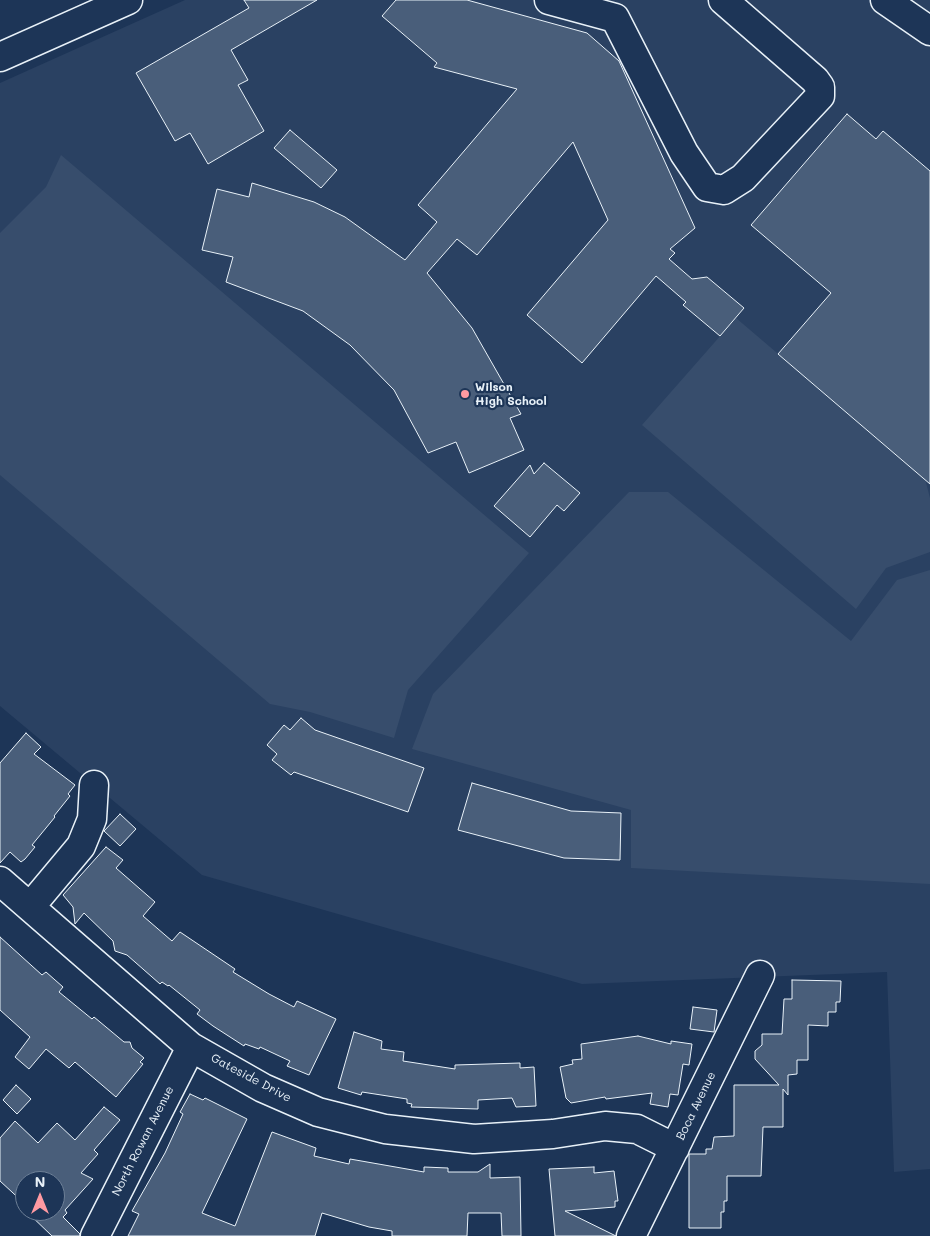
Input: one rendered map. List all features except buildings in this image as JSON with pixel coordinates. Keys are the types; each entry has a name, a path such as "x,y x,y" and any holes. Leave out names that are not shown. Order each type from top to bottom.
{"street":[{"path":"0,57 128,0"},
{"path":"549,0 623,9 684,153 707,187 724,190 742,178 820,96 820,87 815,80 723,0"},
{"path":"885,0 930,31"},
{"path":"30,907 81,846 92,819 94,785"},
{"name":"Gateside Drive","path":"0,881 191,1047 263,1088 318,1112 385,1129 474,1139 553,1134 605,1126 637,1129 675,1148"},
{"name":"Boca Avenue","path":"631,1236 760,975"},
{"name":"North Rowan Avenue","path":"95,1236 191,1047"}],"shaded area":[{"name":"Wilson High School","path":"185,0 930,0 930,1169 894,1172 887,972 582,984 202,875 0,706 0,83"},
{"path":"61,155 529,553 408,690 394,738 310,712 270,704 0,475 0,233 46,187"},
{"path":"736,318 925,479 930,498 930,552 886,568 856,609 642,425"},
{"path":"629,492 668,492 851,641 897,580 930,570 930,884 631,868 631,810 412,749 433,694"}],"place":[{"name":"Wilson High School","path":"465,394"}]}
